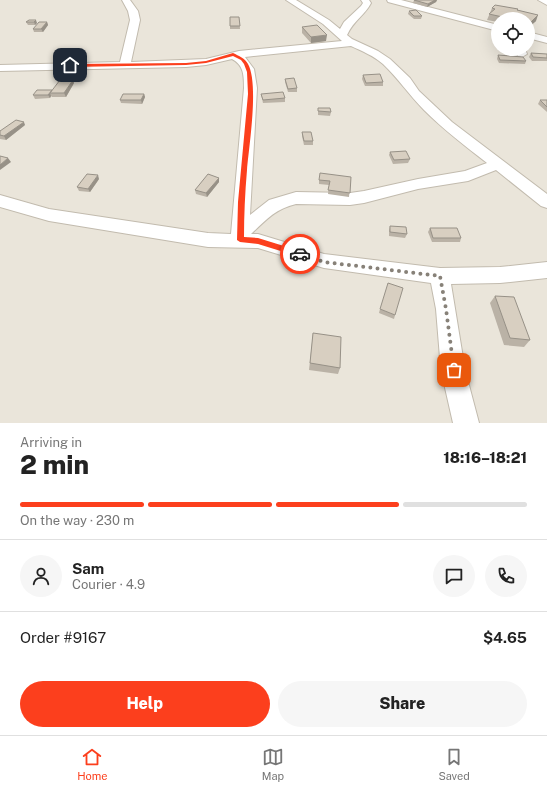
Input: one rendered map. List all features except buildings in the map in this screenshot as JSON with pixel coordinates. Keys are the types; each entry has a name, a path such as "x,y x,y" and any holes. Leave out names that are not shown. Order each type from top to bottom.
{"street":[{"path":"125,64 134,20 133,11 126,0"},
{"path":"290,0 326,22 341,36 353,44 374,52 406,81 415,94 447,125 547,202"},
{"path":"341,36 347,24 367,3 365,0"},
{"path":"391,0 491,26"},
{"path":"542,0 547,2"},
{"path":"535,37 547,40"},
{"path":"0,68 125,64 186,64 206,62 233,55 353,44"},
{"path":"233,55 242,59 246,64 249,72 251,94 240,237"},
{"path":"240,237 266,210 275,204 284,201 296,198 350,199 364,197 418,184 468,176 498,164"},
{"path":"0,201 58,216 208,240 240,237 258,241 324,262 440,276 500,275 547,270"},
{"path":"440,276 454,370 466,423"}],"shaded area":[{"path":"0,0 547,0 547,423 0,423"}],"way so far":[{"path":"300,254 324,262 343,263 440,276 454,370"}],"route":[{"path":"70,65 186,64 206,62 233,55 242,59 249,72 251,94 246,134 240,240 258,241 300,254"}]}
